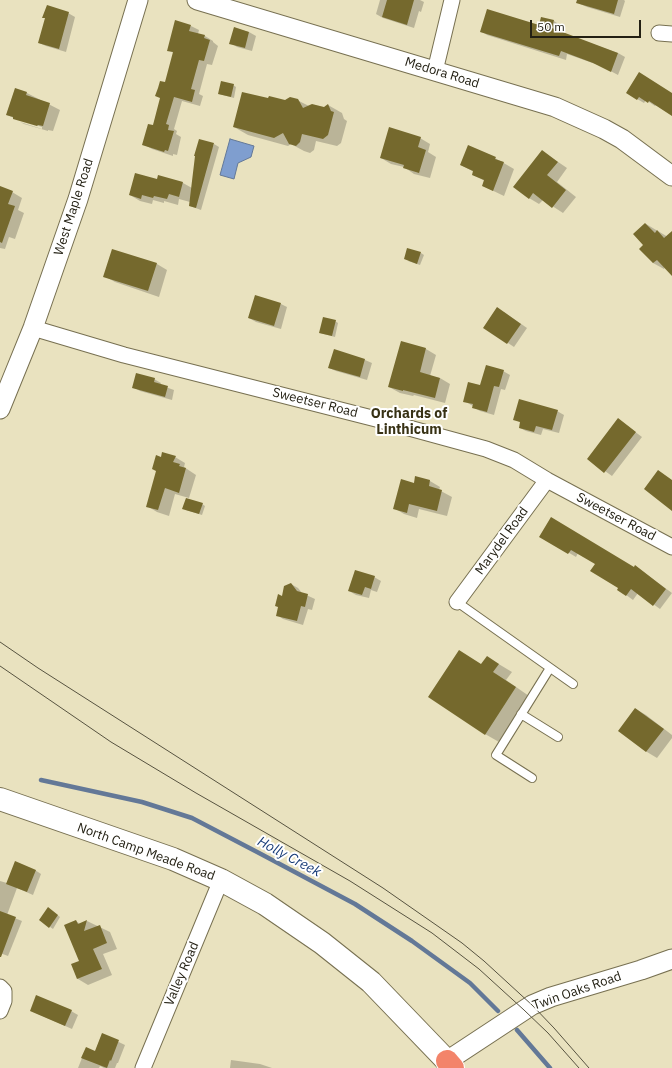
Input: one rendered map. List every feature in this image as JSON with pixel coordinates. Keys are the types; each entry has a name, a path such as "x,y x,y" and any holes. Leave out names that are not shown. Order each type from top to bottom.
{"main road":[{"name":"North Camp Meade Road","path":"0,799 173,859 221,880 266,904 322,943 371,982 449,1067"}],"street":[{"name":"West Maple Road","path":"0,409 33,328 78,199 138,0"},
{"name":"Medora Road","path":"198,0 554,107 604,129 622,139 672,176"},
{"path":"435,71 452,0"},
{"name":"Sweetser Road","path":"33,328 124,355 376,419 486,449 514,460 547,480 672,547"},
{"name":"Marydel Road","path":"457,602 547,480"},
{"name":"Valley Road","path":"143,1068 221,880"},
{"name":"Twin Oaks Road","path":"449,1067 532,1005 550,997 641,970 672,959"},
{"path":"0,1011 4,1001 2,989"}],"lane":[{"path":"457,602 573,684"},
{"path":"532,778 496,755 550,668"},
{"path":"521,714 558,737"}],"water":[{"path":"230,139 254,146 251,157 238,163 234,179 220,175"}],"building":[{"path":"387,0 414,0 407,25 382,17"},
{"path":"577,0 618,0 614,14 576,3"},
{"path":"47,5 69,12 59,49 38,43 45,18 42,18"},
{"path":"487,9 539,25 541,17 554,20 552,28 618,53 611,72 593,63 561,51 559,56 480,32"},
{"path":"175,20 191,25 189,31 205,35 204,38 210,40 204,61 199,60 191,89 195,90 192,102 174,97 166,124 169,125 168,130 174,131 168,151 165,150 164,152 142,145 148,124 153,125 160,98 155,96 160,81 165,82 173,52 167,51"},
{"path":"234,27 249,32 245,48 229,44"},
{"path":"639,72 672,93 672,116 649,101 648,103 639,97 637,100 626,93"},
{"path":"221,81 234,84 231,97 218,94"},
{"path":"15,88 27,92 26,95 50,103 43,126 37,126 13,119 13,117 6,115"},
{"path":"242,92 268,98 269,96 285,100 290,97 298,99 303,108 312,104 324,107 328,104 331,111 334,112 328,135 323,139 302,134 300,142 296,146 289,144 283,133 274,138 233,127"},
{"path":"389,127 421,137 418,147 426,150 419,173 403,168 404,165 380,158"},
{"path":"199,139 214,143 196,208 189,206 194,156"},
{"path":"468,145 504,162 493,191 482,186 484,180 472,175 473,171 460,165"},
{"path":"542,150 558,162 547,175 566,190 552,208 533,193 529,199 513,187"},
{"path":"135,173 157,179 158,175 183,182 179,197 169,194 167,199 154,196 153,198 142,195 141,199 129,195"},
{"path":"0,186 13,191 8,204 15,206 2,243 0,242"},
{"path":"645,223 655,233 657,230 664,238 672,231 672,276 657,260 653,263 639,249 643,245 633,234"},
{"path":"407,248 421,252 417,264 404,259"},
{"path":"112,249 157,263 148,291 103,277"},
{"path":"255,295 281,303 274,326 248,318"},
{"path":"497,307 521,324 507,344 483,328"},
{"path":"323,317 336,320 332,336 319,333"},
{"path":"401,341 426,348 420,372 440,378 435,398 388,387"},
{"path":"334,349 365,359 360,377 328,368"},
{"path":"486,365 504,370 499,387 494,386 487,412 472,408 473,404 463,402 468,382 480,385"},
{"path":"136,373 155,378 154,382 168,386 165,397 132,388"},
{"path":"519,399 558,410 552,430 536,426 534,432 519,428 520,422 513,420"},
{"path":"618,418 636,432 604,473 587,459"},
{"path":"162,452 176,456 173,462 186,468 179,493 165,488 158,510 146,507 156,471 152,469 156,455 161,457"},
{"path":"658,470 672,480 672,511 644,489"},
{"path":"415,476 430,480 429,486 442,490 437,511 409,504 407,513 393,509 401,479 414,483"},
{"path":"186,498 203,503 199,514 182,509"},
{"path":"551,517 634,567 635,565 666,589 653,606 631,589 626,596 617,590 618,588 590,571 595,564 571,550 568,554 539,537"},
{"path":"355,570 375,576 371,589 365,587 362,595 348,591"},
{"path":"291,583 297,591 308,594 305,607 301,606 297,621 276,616 278,607 275,606 278,594 282,596 284,586"},
{"path":"459,650 481,664 487,656 499,664 493,672 516,687 485,735 428,697"},
{"path":"635,708 664,729 646,752 618,731"},
{"path":"15,861 36,870 27,892 6,884"},
{"path":"48,907 58,915 49,928 39,920"},
{"path":"0,911 16,917 1,957 0,957"},
{"path":"76,920 78,924 87,920 84,931 100,925 107,943 93,949 102,969 77,979 71,964 79,961 64,925"},
{"path":"36,995 72,1010 65,1026 30,1011"},
{"path":"102,1033 119,1040 107,1068 81,1058 86,1047 95,1051"}],"waterway":[{"name":"Holly Creek","path":"41,780 142,802 192,818 355,904 412,941 470,983 498,1011"},
{"name":"Holly Creek","path":"517,1030 550,1068"}],"tram line":[{"path":"0,642 38,668 383,888 462,943 532,1005 589,1068"},
{"path":"0,666 111,742 196,793 350,881 432,933 479,969 524,1010 548,1033 579,1068"}],"district":[{"name":"Orchards of Linthicum","path":"409,422"}]}
